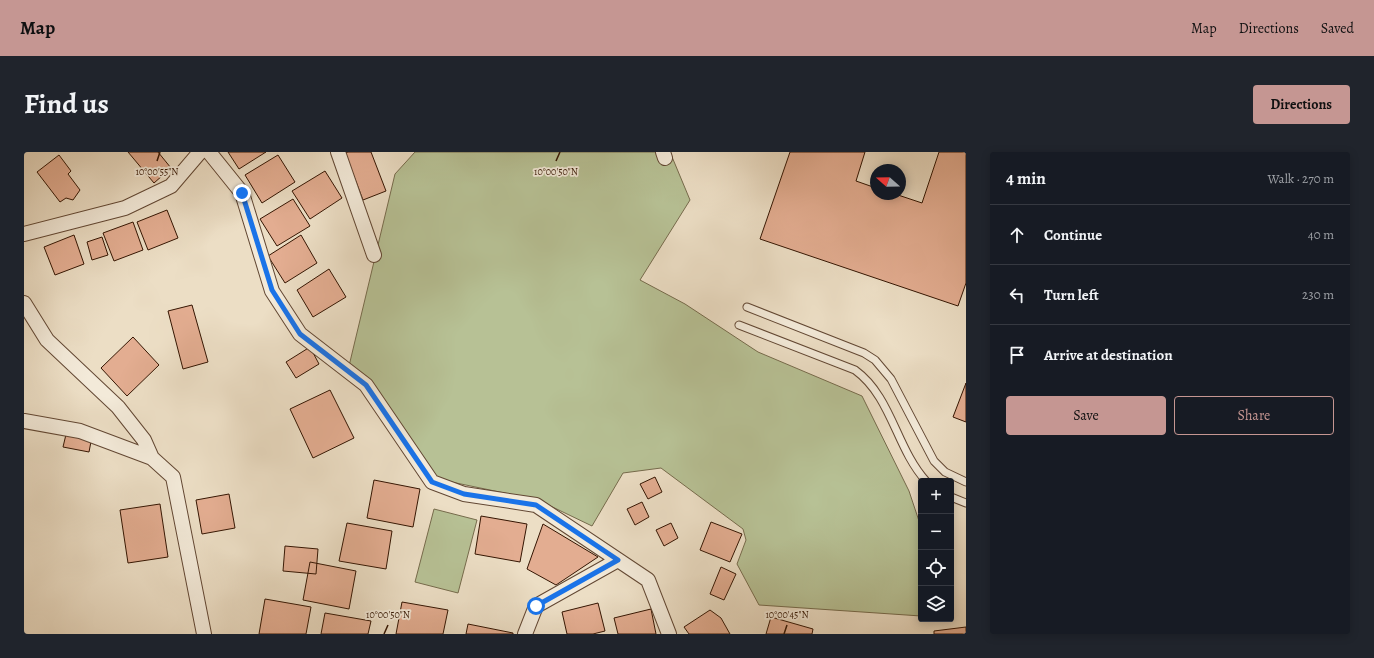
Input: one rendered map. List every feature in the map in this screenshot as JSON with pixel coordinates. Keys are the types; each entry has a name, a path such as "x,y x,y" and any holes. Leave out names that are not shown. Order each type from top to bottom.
{"street":[{"path":"24,233 125,208 172,186 200,152"},
{"path":"209,152 242,193 272,290 300,334 366,385 432,482 464,494 536,505 648,580 669,634"},
{"path":"338,152 374,255"},
{"path":"24,303 47,340 118,407 144,440 152,458"},
{"path":"24,421 80,431 152,458 173,477 204,634"},
{"path":"525,634 536,606 618,560"}],"lane":[{"path":"747,307 864,353 875,360 892,378 934,461 945,472 966,482"},
{"path":"739,326 855,370 863,376 877,393 912,462 924,478"},
{"path":"954,498 966,503"}],"green space":[{"path":"415,152 670,152 690,200 640,280 685,304 758,352 862,396 909,491 918,518 918,616 759,605 737,564 746,540 743,529 661,468 623,473 592,526 538,500 437,479 349,366 395,174"},
{"path":"434,509 477,520 458,593 415,582"}],"building":[{"path":"128,152 158,152 171,168 154,183"},
{"path":"228,152 266,152 239,169"},
{"path":"371,152 386,191 363,200 345,153"},
{"path":"790,152 865,152 856,181 870,186 870,200 906,200 906,198 922,203 939,152 966,152 966,283 958,306 760,239"},
{"path":"59,155 71,171 68,174 80,190 73,200 66,198 60,202 37,172"},
{"path":"278,155 295,182 262,203 245,175"},
{"path":"325,171 342,198 310,219 292,191"},
{"path":"293,199 310,226 277,246 260,219"},
{"path":"167,210 178,238 148,250 137,222"},
{"path":"133,222 143,250 114,261 103,233"},
{"path":"74,235 84,264 55,275 44,247"},
{"path":"301,235 317,263 285,283 268,256"},
{"path":"102,237 108,255 92,260 87,242"},
{"path":"329,269 346,297 313,317 297,290"},
{"path":"192,305 208,362 183,369 168,311"},
{"path":"133,337 159,365 127,396 101,368"},
{"path":"310,347 319,364 296,378 286,362"},
{"path":"966,383 966,422 953,417"},
{"path":"330,390 354,438 313,458 290,409"},
{"path":"68,426 93,431 89,452 63,447"},
{"path":"655,477 662,492 648,499 640,484"},
{"path":"374,480 420,489 413,527 367,518"},
{"path":"229,494 235,528 202,534 196,500"},
{"path":"642,502 649,517 635,525 627,509"},
{"path":"160,504 168,557 128,563 120,510"},
{"path":"481,516 527,524 520,562 475,554"},
{"path":"711,522 742,534 730,562 700,550"},
{"path":"347,523 392,531 386,569 339,561"},
{"path":"671,523 678,538 664,546 656,530"},
{"path":"543,524 598,557 556,585 527,569"},
{"path":"285,546 318,549 316,574 283,571"},
{"path":"310,562 356,571 349,609 303,600"},
{"path":"721,567 736,574 724,600 710,594"},
{"path":"265,599 311,607 306,634 259,634"},
{"path":"402,602 448,610 443,634 396,634"},
{"path":"598,603 605,631 593,634 567,634 562,612"},
{"path":"651,609 656,634 618,634 614,618"},
{"path":"710,610 721,618 730,634 689,634 684,627"},
{"path":"325,613 371,621 368,634 321,634"},
{"path":"771,617 813,629 812,634 766,634"},
{"path":"468,624 513,633 513,634 466,634"},
{"path":"966,627 966,634 934,634 934,631"}],"route":[{"path":"242,193 272,290 300,334 366,385 432,482 464,494 536,505 618,560 536,606"}]}
